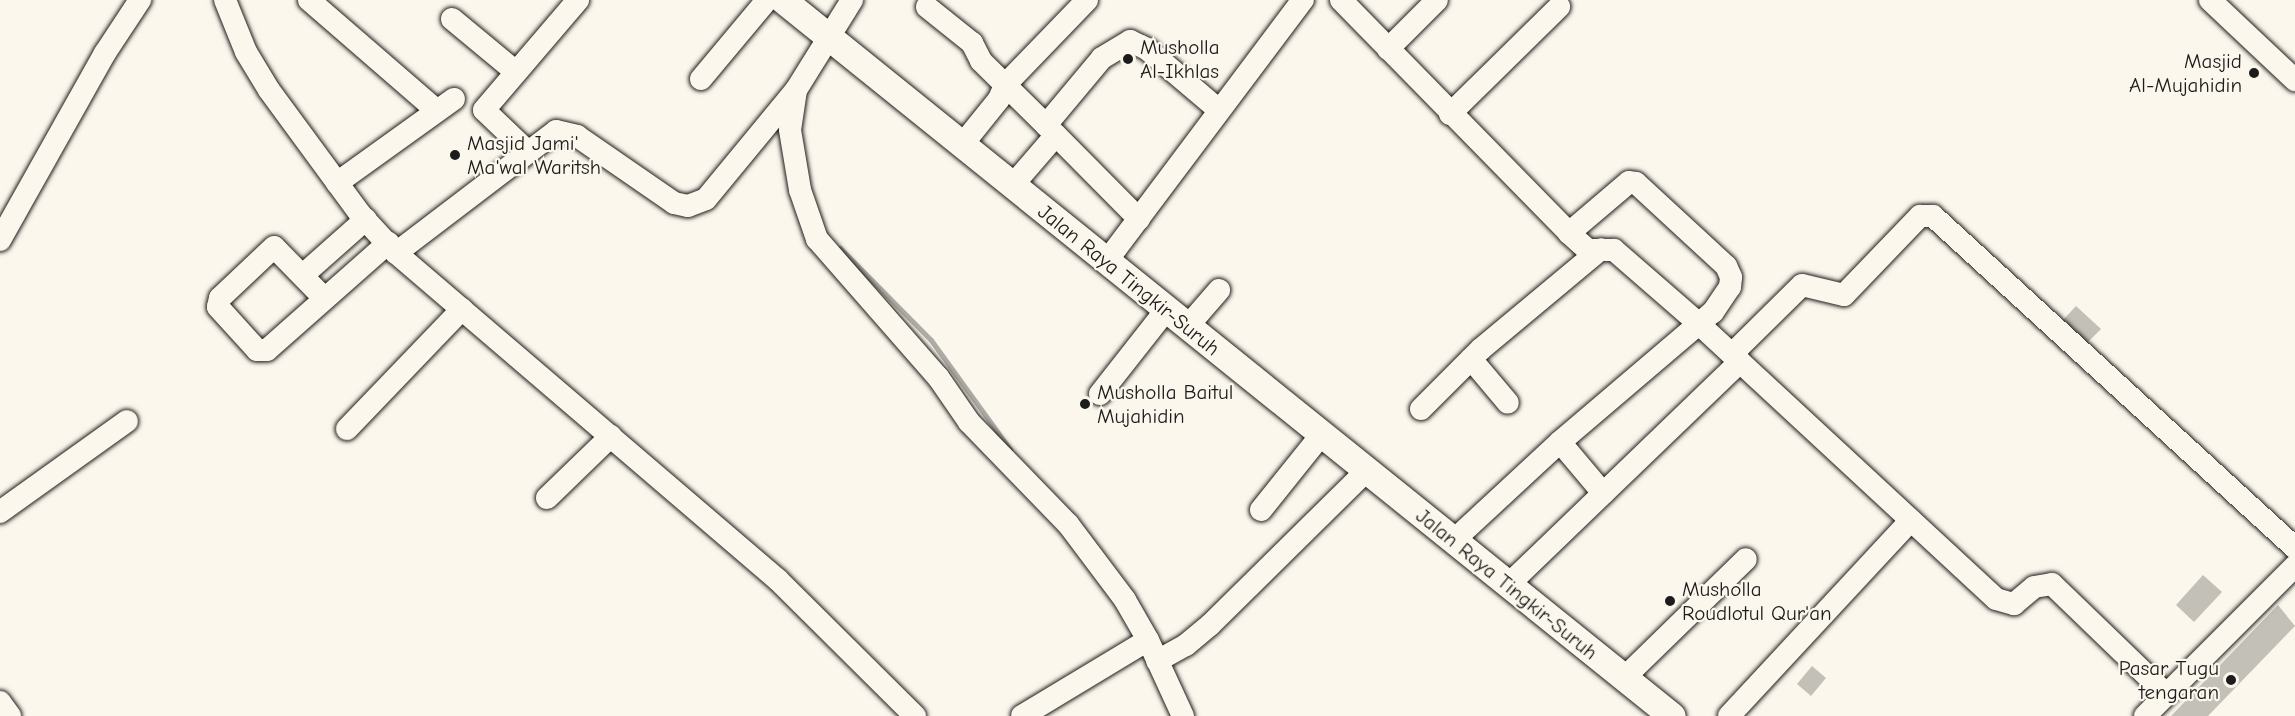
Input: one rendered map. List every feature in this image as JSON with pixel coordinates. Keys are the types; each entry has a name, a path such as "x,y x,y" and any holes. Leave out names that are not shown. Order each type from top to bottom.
{"main road":[{"name":"Jalan Raya Tingkir-Suruh","path":"783,0 1672,716"}],"street":[{"path":"0,240 105,53 140,0"},
{"path":"225,0 246,52 269,90 337,183 392,248 778,580 915,716"},
{"path":"309,0 445,105 337,183"},
{"path":"527,151 484,110 578,0"},
{"path":"701,79 767,0"},
{"path":"324,298 274,247 220,298 219,311 256,350 263,351 324,298 556,131 567,133 674,203 688,206 706,200 796,90 832,39 852,0"},
{"path":"962,145 999,99 1005,85 1087,0"},
{"path":"1106,262 1303,0"},
{"path":"1341,0 1449,114 1569,233 1588,250 1614,250 1698,323 1911,520 2006,604 2014,604 2043,583 2052,584 2165,693"},
{"path":"1388,49 1437,0"},
{"path":"2210,0 2295,80"},
{"path":"1449,114 1559,6"},
{"path":"927,7 972,43 981,61 1139,219"},
{"path":"452,19 516,72"},
{"path":"1012,186 1102,58 1130,41 1147,49 1219,110"},
{"path":"796,90 790,130 800,190 817,239 938,377 969,422 1068,524 1125,600 1148,640 1164,658 1183,716"},
{"path":"1453,541 1560,442 1698,323 1727,295 1731,277 1702,242 1636,183 1629,182 1569,233"},
{"path":"1508,585 1603,493 1736,358 1802,285 1844,295 1920,216 1933,216 2295,548"},
{"path":"303,275 366,219"},
{"path":"1421,409 1471,359 1601,249"},
{"path":"1187,327 1219,290"},
{"path":"347,429 462,309"},
{"path":"1100,394 1166,310"},
{"path":"1471,359 1508,402"},
{"path":"0,512 128,421"},
{"path":"547,498 611,435"},
{"path":"1261,510 1321,435"},
{"path":"1560,442 1603,493"},
{"path":"1164,658 1210,625 1366,471"},
{"path":"1729,716 1911,520"},
{"path":"1624,678 1746,559"},
{"path":"2145,716 2165,693 2295,566"},
{"path":"1022,716 1148,640"},
{"path":"0,702 10,716"}],"building":[{"path":"2076,306 2101,329 2087,343 2063,320"},
{"path":"2203,575 2222,592 2194,622 2176,605"},
{"path":"2278,605 2295,626 2208,716 2171,716"},
{"path":"1812,666 1826,678 1811,696 1797,684"}],"waterway":[{"path":"840,248 931,340 1010,449"}],"place":[{"name":"Musholla Al-Ikhlas","path":"1128,59"},
{"name":"Masjid Al-Mujahidin","path":"2254,73"},
{"name":"Masjid Jami' Ma'wal Waritsh","path":"455,155"},
{"name":"Musholla Baitul Mujahidin","path":"1085,404"},
{"name":"Musholla Roudlotul Qur'an","path":"1670,601"},
{"name":"Pasar Tugu tengaran","path":"2231,680"}]}
